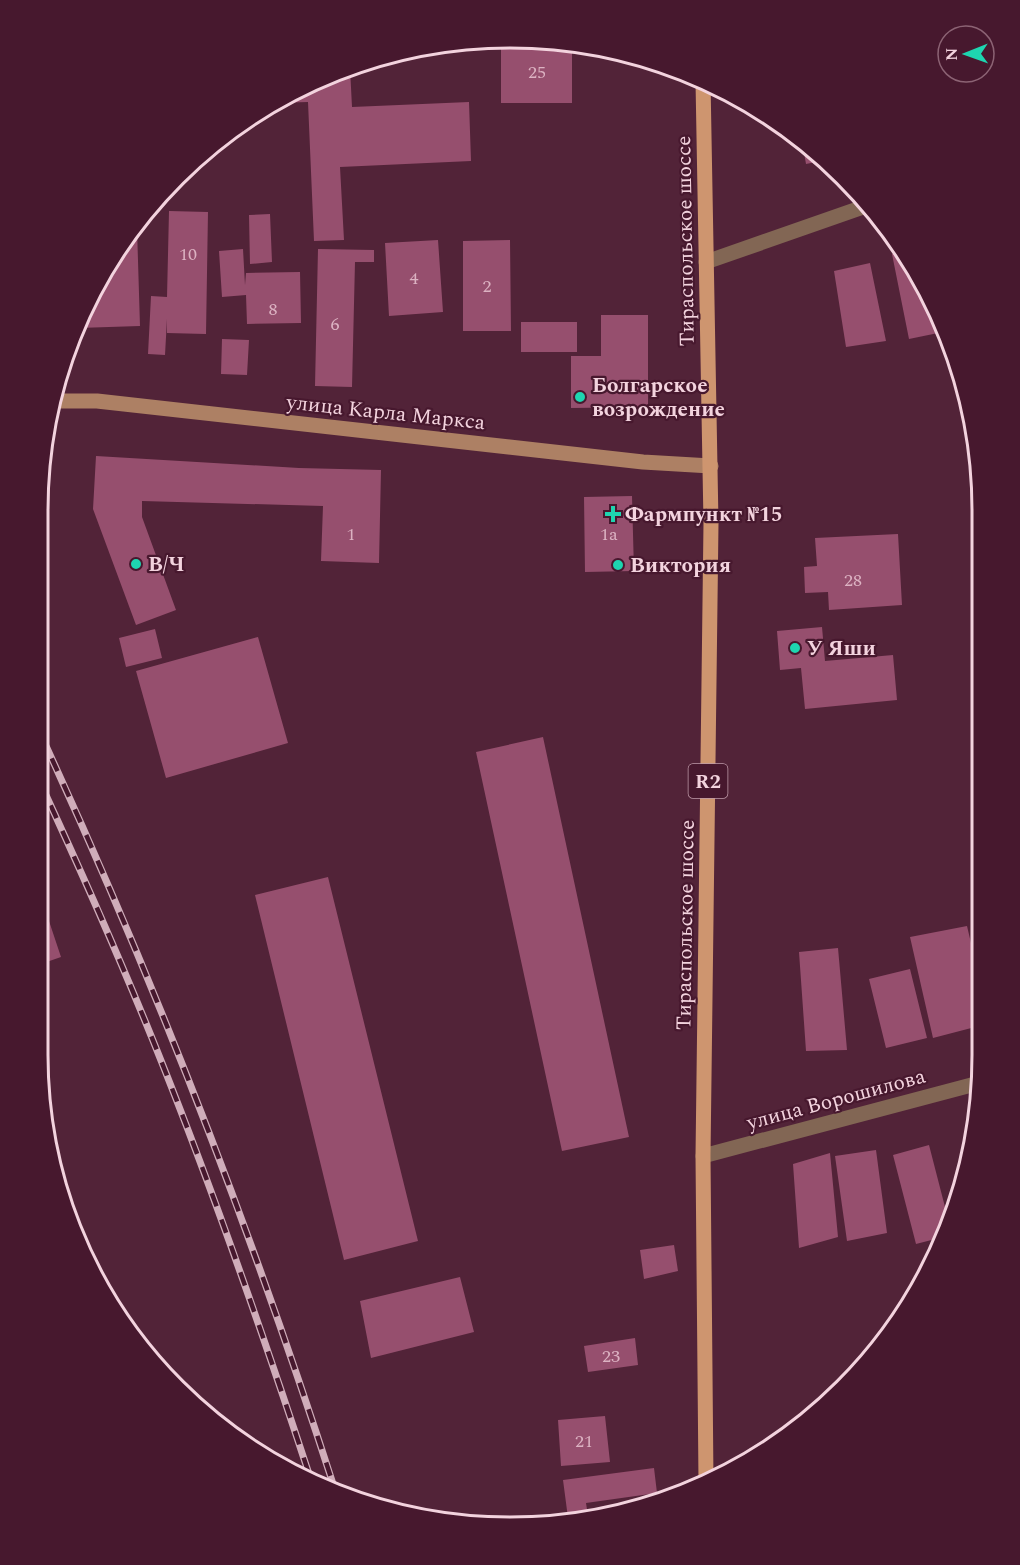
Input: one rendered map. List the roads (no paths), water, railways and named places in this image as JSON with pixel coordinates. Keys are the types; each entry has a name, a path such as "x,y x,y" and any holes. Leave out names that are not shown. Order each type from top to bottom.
{"main road":[{"name":"Тираспольское шоссе","path":"703,91 711,466 704,1156 706,1473"},
{"name":"улица Карла Маркса","path":"61,401 97,401 644,462 711,466"}],"street":[{"path":"706,262 860,208"},
{"name":"улица Ворошилова","path":"704,1156 971,1085"}],"railway":[{"path":"48,751 123,919 199,1107 270,1297 332,1482"},
{"path":"48,800 118,956 182,1114 239,1268 308,1470"}],"place":[{"name":"Болгарское возрождение","path":"580,397"},
{"name":"Фармпункт №15","path":"613,514"},
{"name":"В/Ч","path":"136,564"},
{"name":"Виктория","path":"618,565"},
{"name":"У Яши","path":"795,648"}]}
